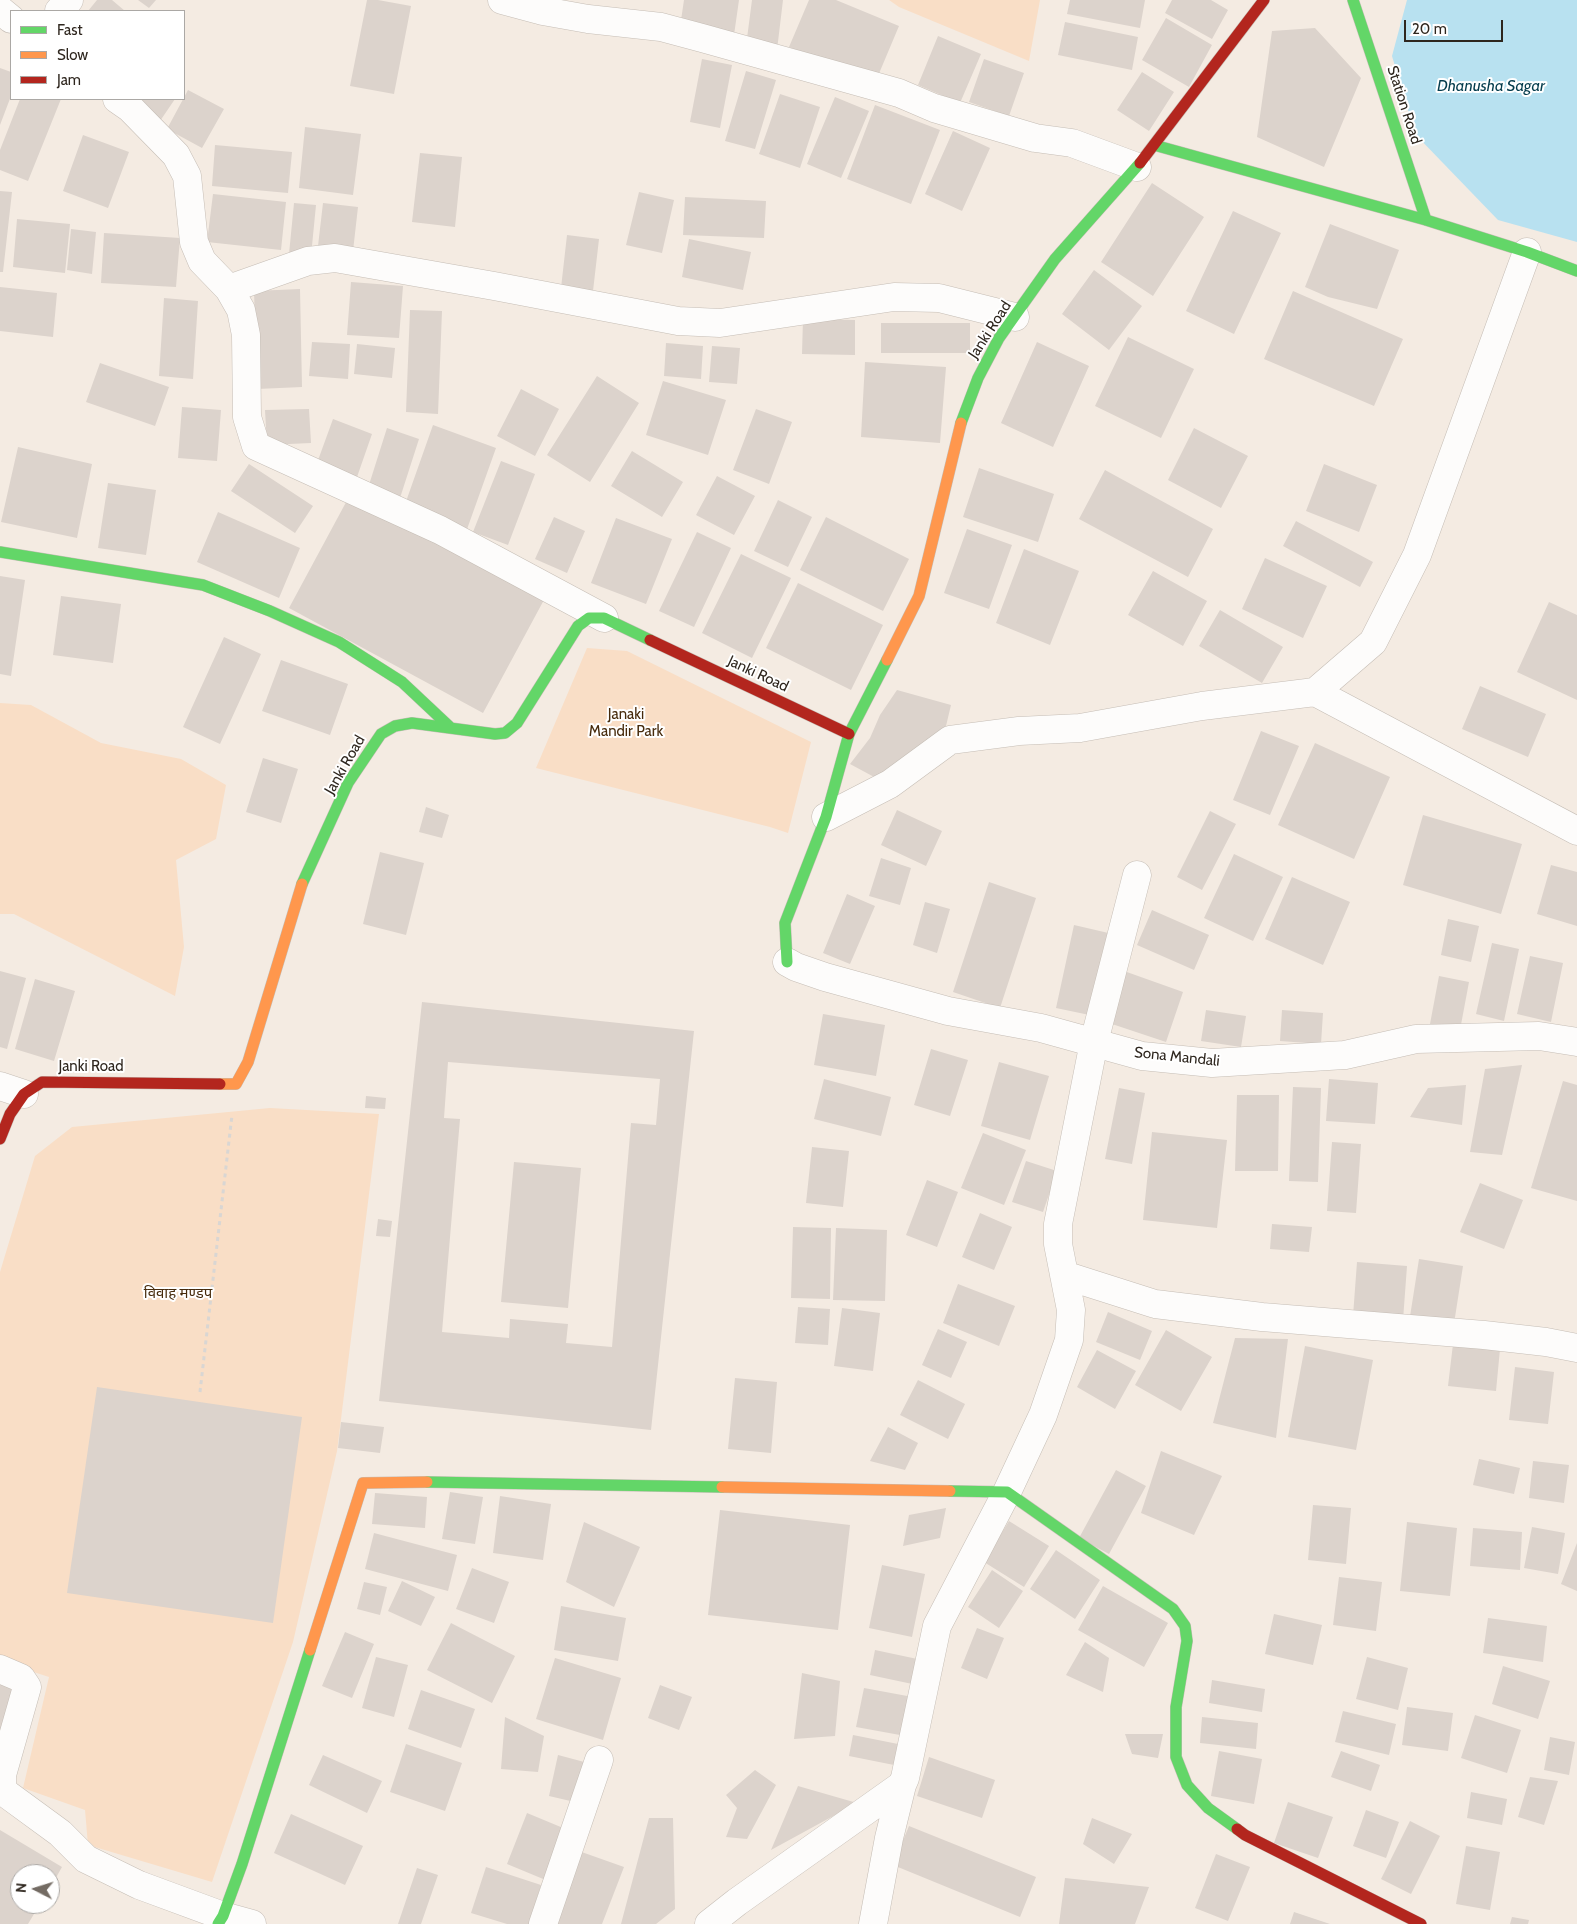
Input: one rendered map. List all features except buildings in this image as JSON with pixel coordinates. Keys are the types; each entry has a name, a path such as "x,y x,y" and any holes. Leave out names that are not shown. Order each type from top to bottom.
{"street":[{"path":"60,10 69,0"},
{"path":"502,0 543,11 588,19 661,27 899,93 934,108 1035,138 1072,143 1137,167"},
{"name":"Janki Road","path":"787,962 785,923 826,817 849,734 919,596 961,424 978,378 999,338 1055,259 1137,167 1264,0"},
{"name":"Station Road","path":"1353,0 1426,220"},
{"path":"0,10 10,18"},
{"path":"118,100 130,108 176,155 187,176 194,242 202,261 230,288 241,310 246,335 247,417 256,446 440,530 604,618"},
{"path":"1154,145 1426,220 1527,252 1577,271"},
{"path":"826,817 890,784 950,740 1019,731 1080,728 1202,706 1315,692 1373,642 1417,555 1527,252"},
{"path":"230,288 308,261 335,258 678,321 720,323 894,296 939,298 1015,317"},
{"path":"0,552 203,585 270,611 339,642 402,682 451,728"},
{"name":"Janki Road","path":"0,1139 10,1114 12,1090 42,1082 236,1084 248,1062 303,881 348,783 381,734 395,726 412,723 495,734 505,733 517,723 578,626 589,618 604,618 849,734"},
{"path":"1315,692 1577,831"},
{"path":"873,1924 889,1838 905,1778 937,1626 1007,1492 1043,1414 1069,1340 1071,1310 1058,1244 1058,1224 1094,1042 1137,875"},
{"name":"Sona Mandali","path":"787,962 796,967 885,994 948,1010 1041,1028 1142,1056 1212,1063 1345,1055 1416,1039 1539,1036 1577,1042"},
{"path":"1064,1275 1155,1304 1262,1317 1546,1342 1577,1348"},
{"path":"220,1920 242,1864 363,1483 458,1482 1007,1492 1173,1610 1185,1626 1187,1641 1176,1707 1176,1757 1187,1785 1208,1808 1245,1835 1421,1924"},
{"path":"0,1669 21,1678 26,1687 2,1775 4,1792 60,1834 86,1859 138,1885 220,1920 252,1924"},
{"path":"543,1924 599,1760"},
{"path":"709,1924 902,1785"}],"path":[{"path":"200,1392 236,1084"}],"green space":[{"path":"889,0 1040,0 1029,61 899,7"},
{"name":"Janaki Mandir Park","path":"587,648 627,651 811,742 788,833 536,768"},
{"path":"0,703 31,705 101,743 181,759 226,785 216,839 176,860 184,947 175,996 14,914 0,914"},
{"name":"विवाह मण्डप","path":"270,1108 379,1114 337,1451 293,1642 212,1882 88,1845 85,1810 23,1788 49,1677 0,1661 0,1272 35,1156 72,1127"}],"water":[{"name":"Dhanusha Sagar","path":"1407,0 1577,0 1577,242 1498,220 1415,134 1392,56"}],"traffic: fast":[{"path":"1353,0 1426,220"},
{"path":"1154,145 1426,220 1527,252 1577,271"},
{"path":"961,423 978,378 999,338 1055,259 1140,163"},
{"path":"0,552 203,585 270,611 339,642 402,682 451,728"},
{"path":"302,884 348,783 381,734 395,726 412,723 495,734 505,733 517,723 578,626 589,618 604,618 650,640"},
{"path":"787,962 785,923 826,817 849,734 887,660"},
{"path":"427,1482 722,1487"},
{"path":"950,1491 1007,1492 1173,1609 1185,1626 1187,1641 1176,1707 1176,1757 1187,1785 1208,1808 1237,1829"},
{"path":"218,1924 223,1916 242,1864 310,1650"}],"traffic: slow":[{"path":"887,660 919,596 961,423"},
{"path":"220,1084 236,1084 248,1062 302,884"},
{"path":"310,1650 363,1483 427,1482"},
{"path":"722,1487 950,1491"}],"traffic: jam":[{"path":"1140,163 1264,0"},
{"path":"650,640 849,734"},
{"path":"0,1139 10,1114 24,1094 42,1082 220,1084"},
{"path":"1237,1829 1245,1835 1421,1924"}]}
